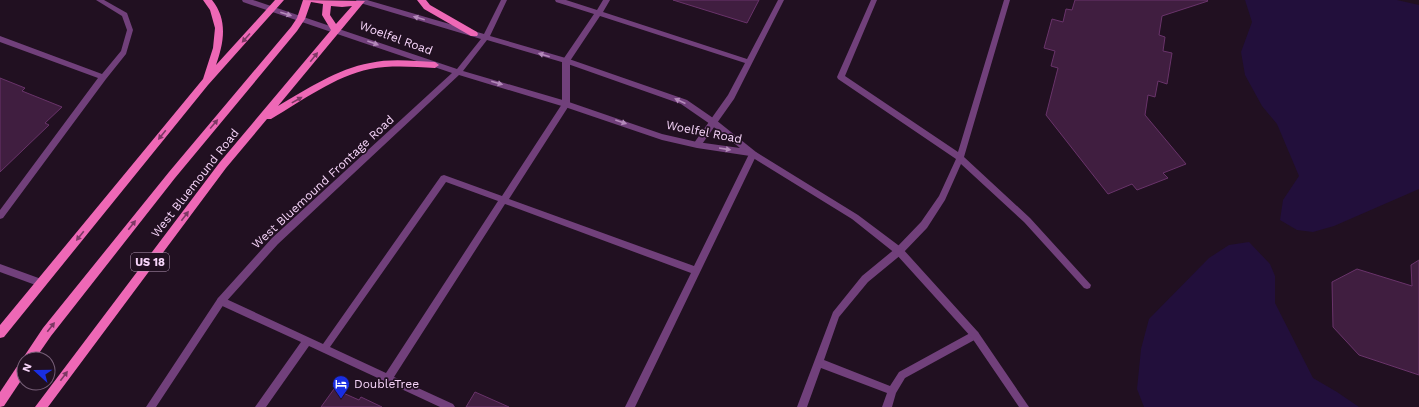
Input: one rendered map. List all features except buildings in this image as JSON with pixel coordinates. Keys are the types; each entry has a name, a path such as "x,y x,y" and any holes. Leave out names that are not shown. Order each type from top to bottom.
{"main road":[{"path":"205,83 218,48 220,32 214,10 206,0"},
{"path":"0,333 205,83 280,0"},
{"path":"34,351 47,332 167,181 275,53 301,18 307,0"},
{"path":"314,0 342,4 360,0"},
{"name":"West Bluemound Road","path":"41,407 223,165 263,119 360,0"},
{"path":"421,0 427,7 474,34"},
{"path":"327,1 326,15 336,30"},
{"path":"263,119 336,78 368,66 395,63 435,65"},
{"path":"0,402 16,378"}],"street":[{"path":"0,216 3,204 124,52 130,30 125,15 99,0"},
{"name":"Woelfel Road","path":"245,0 435,65 566,104 662,136 697,145 753,154"},
{"name":"Woelfel Road","path":"360,0 566,61 684,102 713,122 753,154"},
{"name":"West Bluemound Frontage Road","path":"151,407 221,301 275,241 458,72 486,38 504,0"},
{"path":"558,0 749,62"},
{"path":"388,378 566,104 566,61 607,0"},
{"path":"697,145 731,97 780,0"},
{"path":"874,0 842,77 960,158 1027,220 1087,285"},
{"path":"802,407 836,315 865,279 898,251 924,225 942,198 960,158 1007,0"},
{"path":"0,40 103,78"},
{"path":"630,407 753,154 855,217 898,251 975,334 1024,407"},
{"path":"324,349 444,178 696,271"},
{"path":"0,268 41,283"},
{"path":"221,301 450,407"},
{"path":"887,407 892,391 902,375 975,334"},
{"path":"260,407 307,341"},
{"path":"818,362 892,391"}],"shaded area":[{"path":"1245,0 1397,0 1419,5 1419,189 1334,226 1313,232 1297,230 1280,220 1283,200 1299,176 1277,124 1262,106 1245,75 1241,52 1252,22"},
{"path":"1249,242 1270,264 1275,276 1275,303 1313,378 1359,407 1144,407 1137,389 1141,349 1149,319 1209,258 1229,245"}],"place":[{"name":"DoubleTree","path":"341,399"}]}
